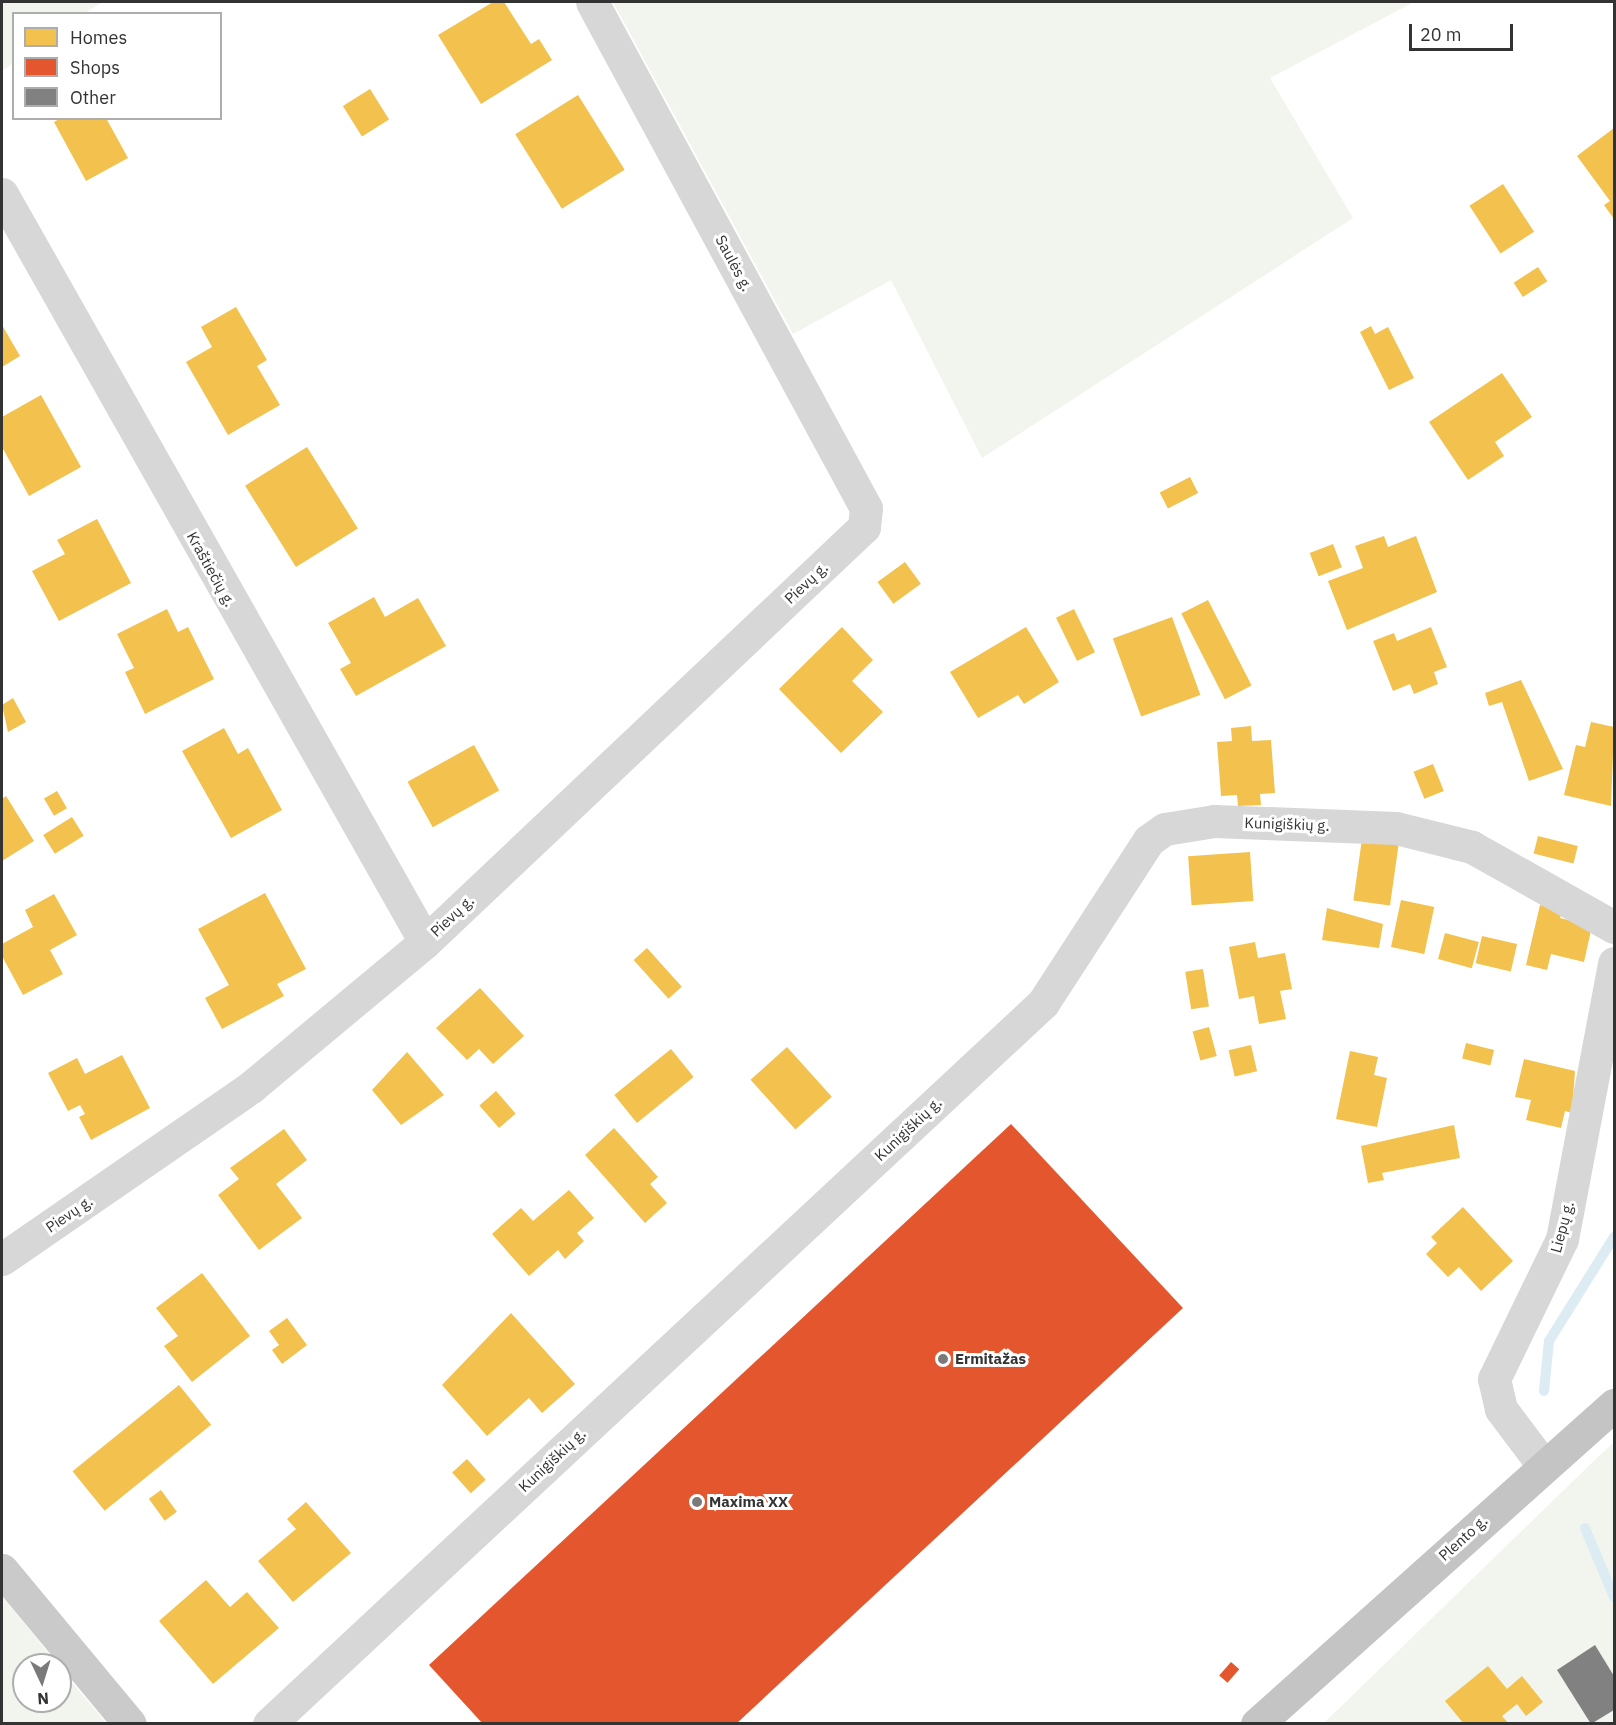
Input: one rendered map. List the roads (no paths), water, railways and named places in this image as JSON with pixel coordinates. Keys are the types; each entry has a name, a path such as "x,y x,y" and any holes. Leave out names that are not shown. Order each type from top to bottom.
{"highway":[{"name":"Plento g.","path":"1314,1673 1543,1465 1614,1405"},
{"path":"1257,1724 1314,1673"},
{"path":"1281,1724 1314,1673"}],"main road":[{"path":"2,1570 130,1724"}],"street":[{"name":"Saulės g.","path":"592,2 866,507 864,527"},
{"name":"Kraštiečių g.","path":"2,194 425,942"},
{"name":"Pievų g.","path":"2,1259 251,1087 425,942 864,527"},
{"name":"Kunigiškių g.","path":"269,1724 1043,1003 1149,840 1165,829 1214,821 1396,828 1483,851 1614,927"},
{"name":"Liepų g.","path":"1543,1465 1501,1410 1494,1379 1562,1239 1614,963"}],"waterway":[{"path":"1544,1391 1549,1341 1614,1237"},
{"path":"1585,1528 1614,1597"}],"place":[{"name":"Ermitažas","path":"943,1359"},
{"name":"Maxima XX","path":"697,1502"}]}
